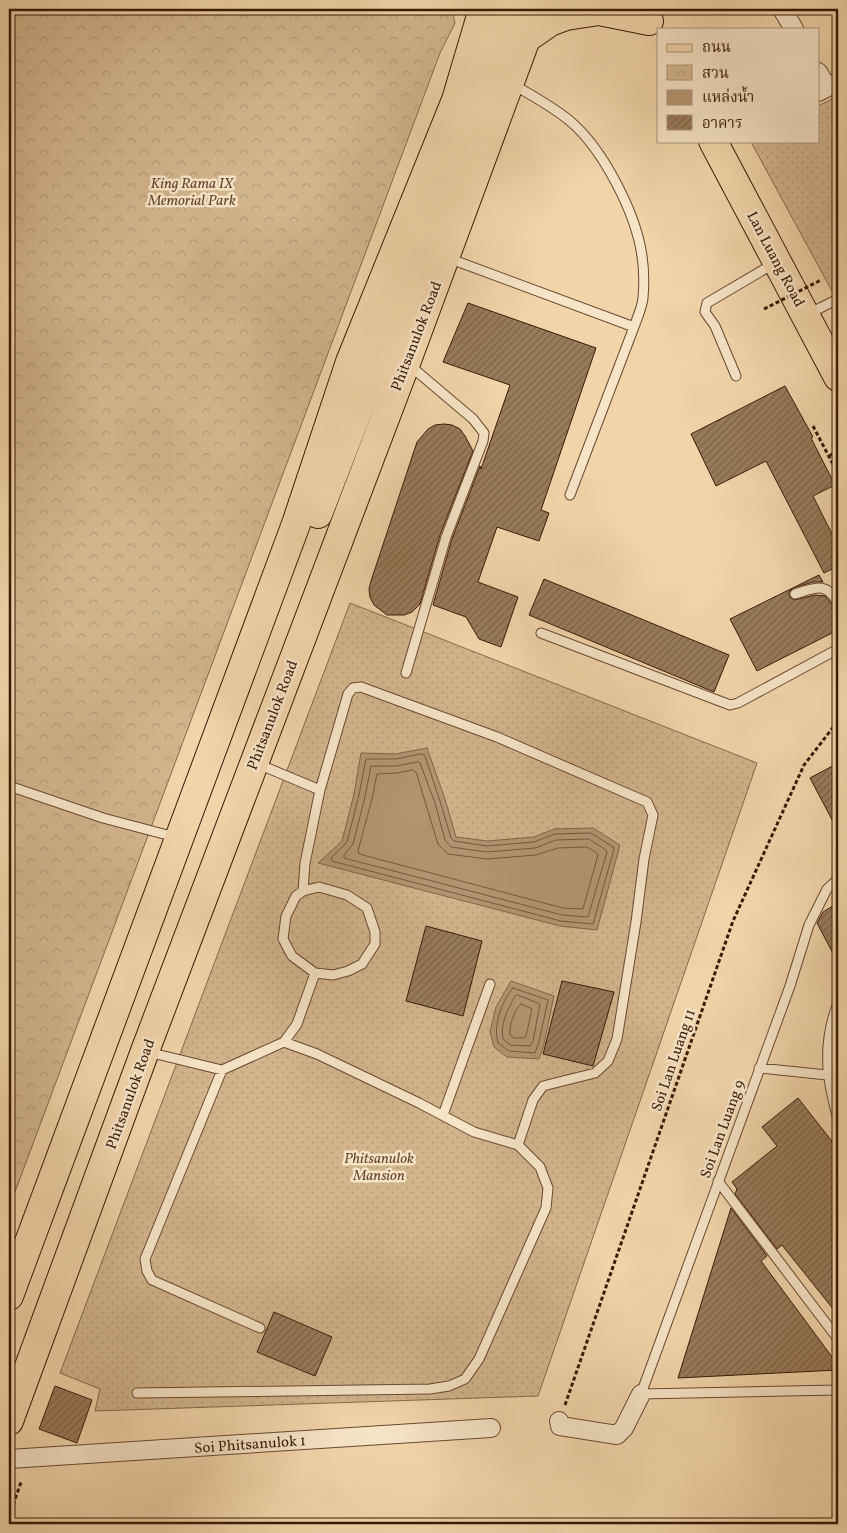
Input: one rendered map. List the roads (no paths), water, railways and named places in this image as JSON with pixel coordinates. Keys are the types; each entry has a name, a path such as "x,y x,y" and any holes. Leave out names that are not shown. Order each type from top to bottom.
{"main road":[{"path":"9,1296 210,751 296,524 350,362 456,100 483,9"},
{"path":"210,751 242,703 260,665 480,94 508,9"},
{"name":"Phitsanulok Road","path":"9,1421 145,1051 406,363 537,9"},
{"path":"527,38 550,22 566,16 599,11 650,23"},
{"name":"Lan Luang Road","path":"716,142 777,261 833,362"}],"street":[{"path":"782,9 793,28"},
{"path":"820,75 828,87"},
{"path":"559,1421 560,1426 617,1435 624,1428 641,1394"},
{"name":"Soi Phitsanulok 1","path":"9,1459 491,1428"}],"lane":[{"path":"510,83 547,104 570,121 589,140 608,168 622,195 635,227 642,257 642,299 634,328 570,495"},
{"path":"445,257 634,328"},
{"path":"736,376 716,326 705,312 707,302 777,261"},
{"path":"806,315 838,299"},
{"path":"406,363 473,419 484,433 483,441 446,537 406,673"},
{"path":"795,594 817,588 828,589 833,593 838,603"},
{"path":"541,633 730,705 738,703 838,649"},
{"path":"303,891 305,863 320,790 348,694 353,688 361,687 497,737 647,802 653,815 644,859 617,1039 608,1061 595,1073 543,1086 533,1100 518,1145"},
{"path":"254,762 320,790"},
{"path":"9,786 102,818 178,838"},
{"name":"Soi Lan Luang 9","path":"641,1394 790,986 809,925 827,889 838,879"},
{"path":"319,887 346,895 367,908 376,932 375,944 362,964 348,971 333,975 315,973 292,956 283,939 286,916 296,896 303,891 319,887"},
{"path":"145,1051 222,1070 284,1042 297,1024 315,973"},
{"path":"443,1115 490,984"},
{"path":"838,1003 834,1013 828,1044 827,1075 838,1118"},
{"path":"137,1392 430,1389 449,1386 464,1379 479,1359 546,1208 548,1188 540,1167 518,1145 474,1132 317,1054 284,1042"},
{"path":"759,1068 827,1075"},
{"path":"222,1070 145,1259 147,1271 152,1280 260,1328"},
{"path":"718,1181 838,1339"},
{"path":"641,1394 838,1390"}],"water":[{"path":"427,748 456,837 487,841 534,837 554,829 593,828 620,845 597,930 560,926 318,863 342,841 354,794 361,753 395,754"},
{"path":"511,981 554,996 539,1059 507,1057 494,1047 490,1032 496,1007"}],"park label":[{"name":"King Rama IX Memorial Park","path":"192,192"},
{"name":"Phitsanulok Mansion","path":"379,1166"}]}
